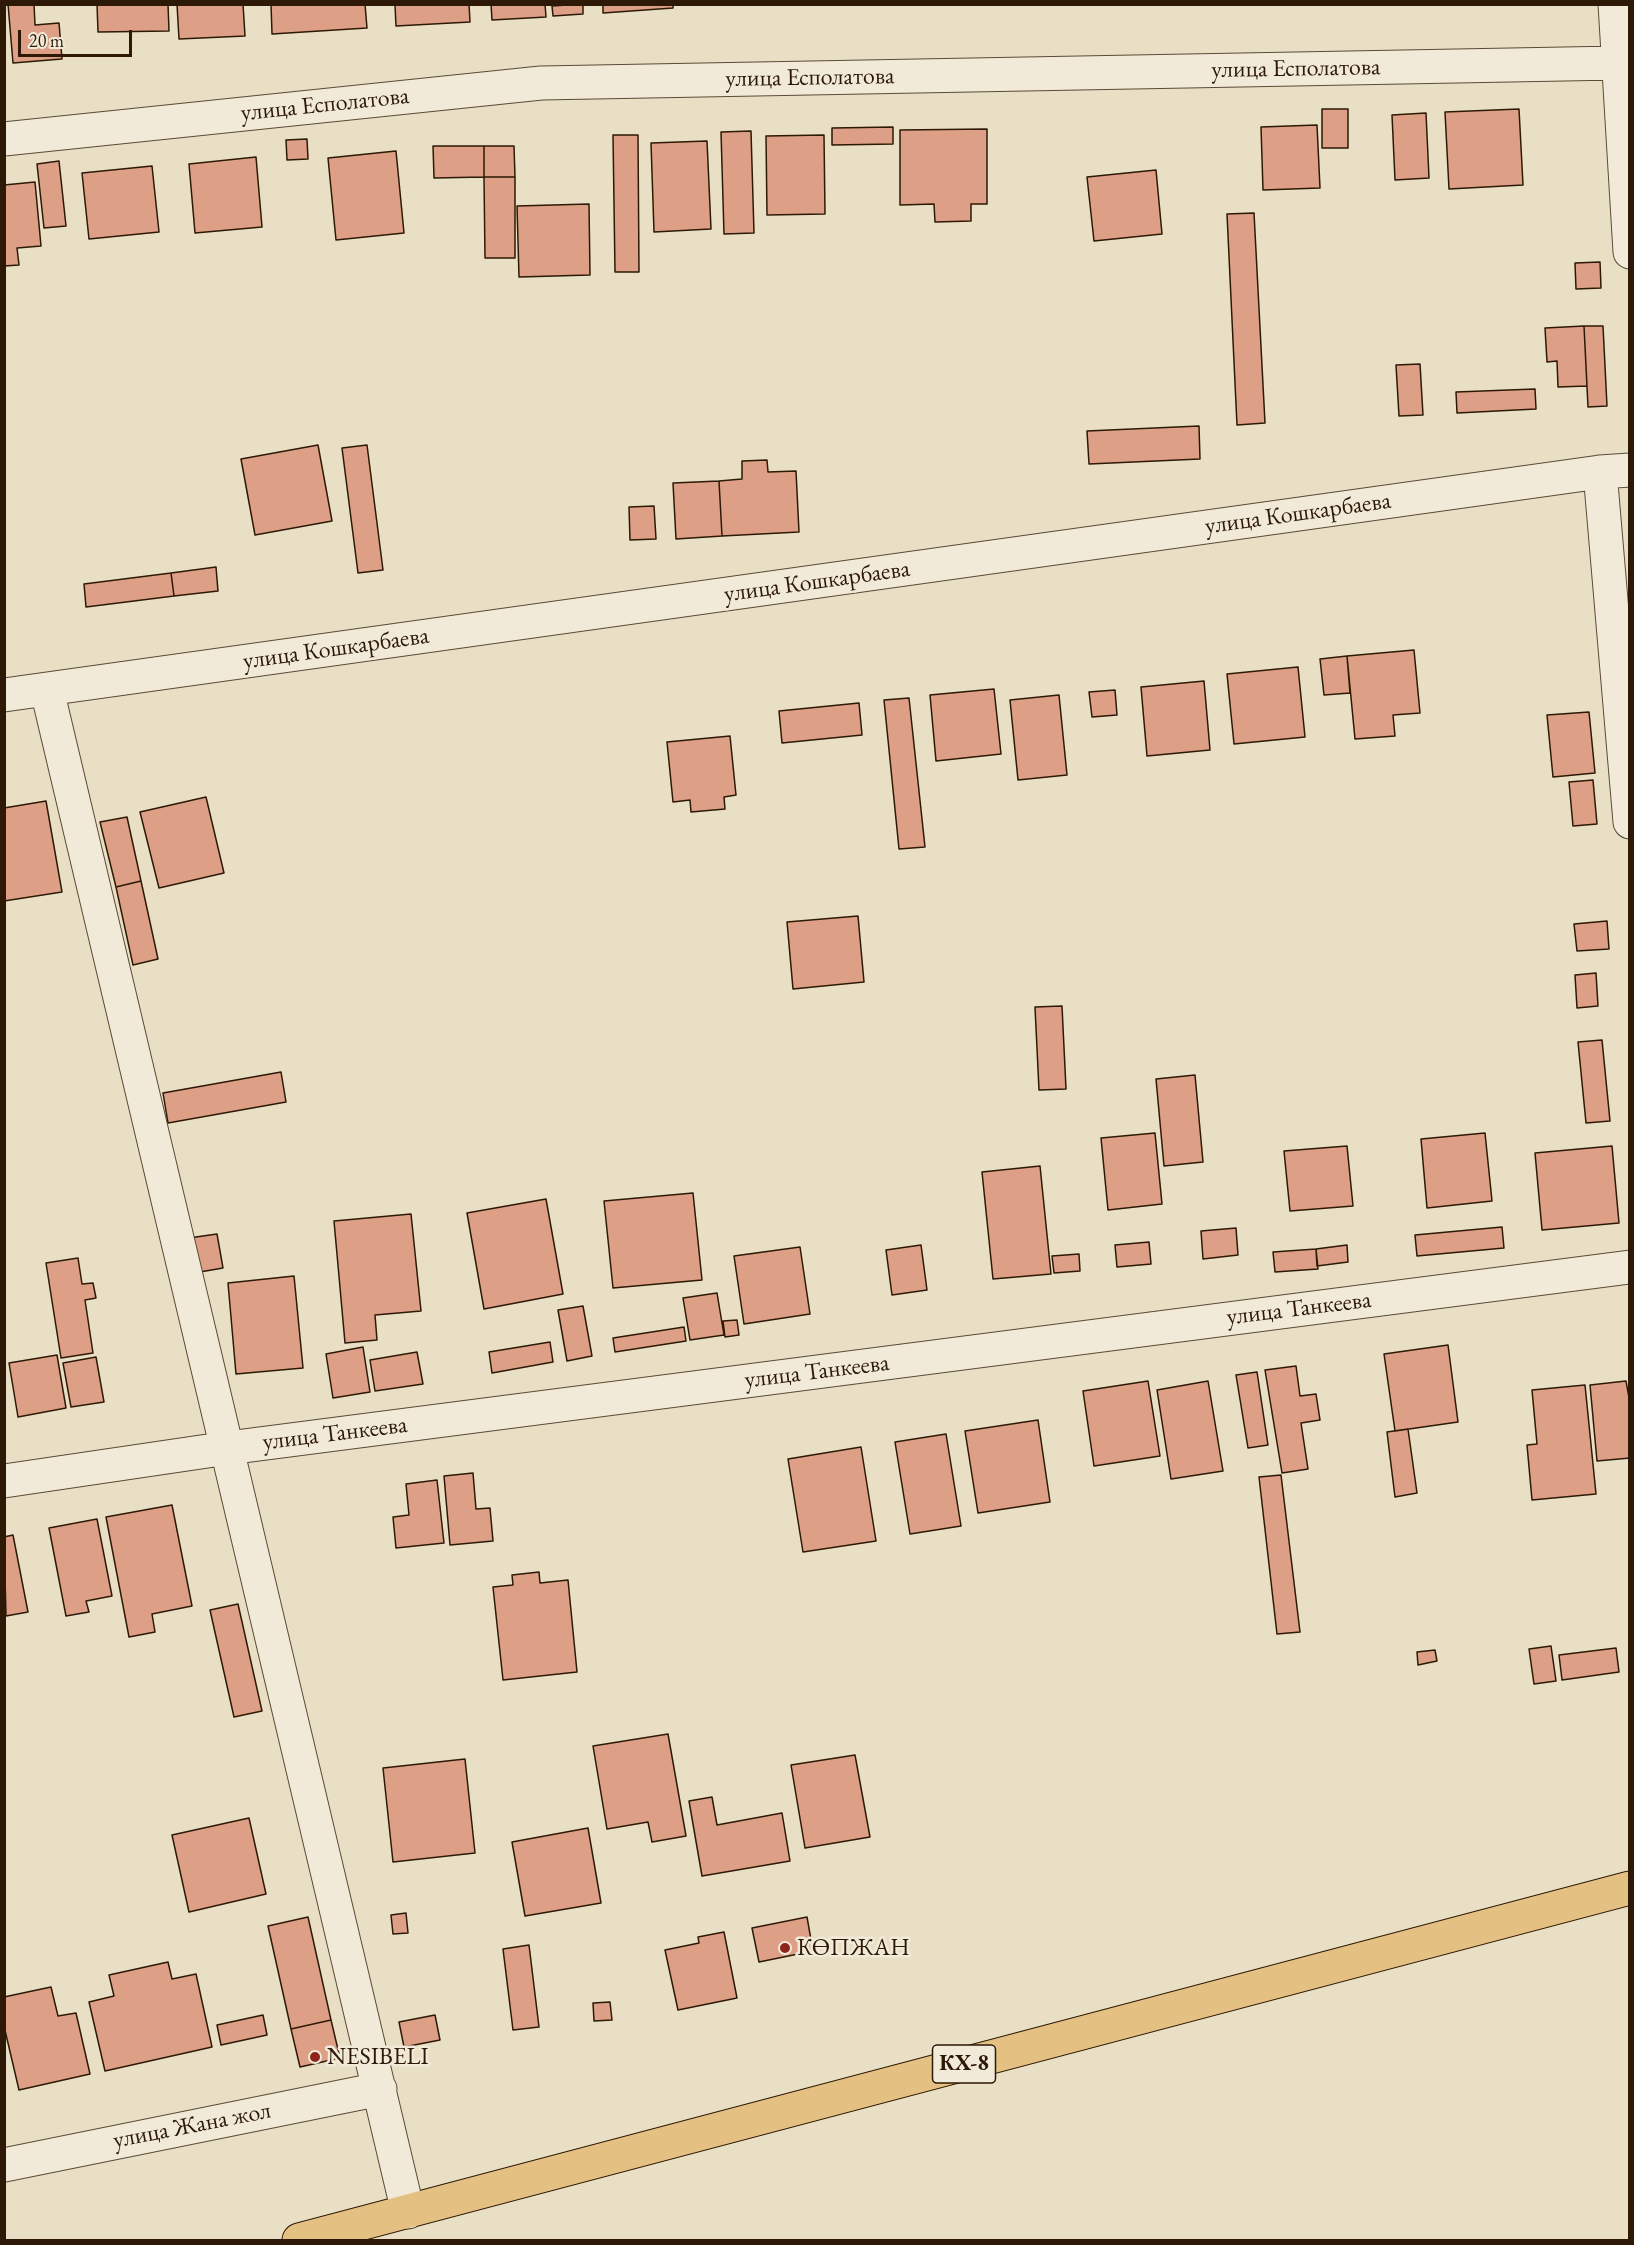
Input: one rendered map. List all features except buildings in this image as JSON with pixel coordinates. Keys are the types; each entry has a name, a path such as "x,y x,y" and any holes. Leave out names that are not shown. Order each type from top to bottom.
{"main road":[{"name":"КХ-8","path":"299,2241 1629,1888"}],"street":[{"path":"1616,4 1629,252"},
{"name":"улица Есполатова","path":"4,139 542,83 1618,63"},
{"path":"1615,471 1629,822"},
{"name":"улица Кошкарбаева","path":"4,695 1615,471"},
{"path":"47,690 408,2212"},
{"name":"улица Танкеева","path":"4,1481 228,1448 1629,1267"},
{"name":"улица Жана жол","path":"4,2165 380,2089"}],"place":[{"name":"КӨПЖАН","path":"785,1948"},
{"name":"NESIBELI","path":"315,2057"}]}
